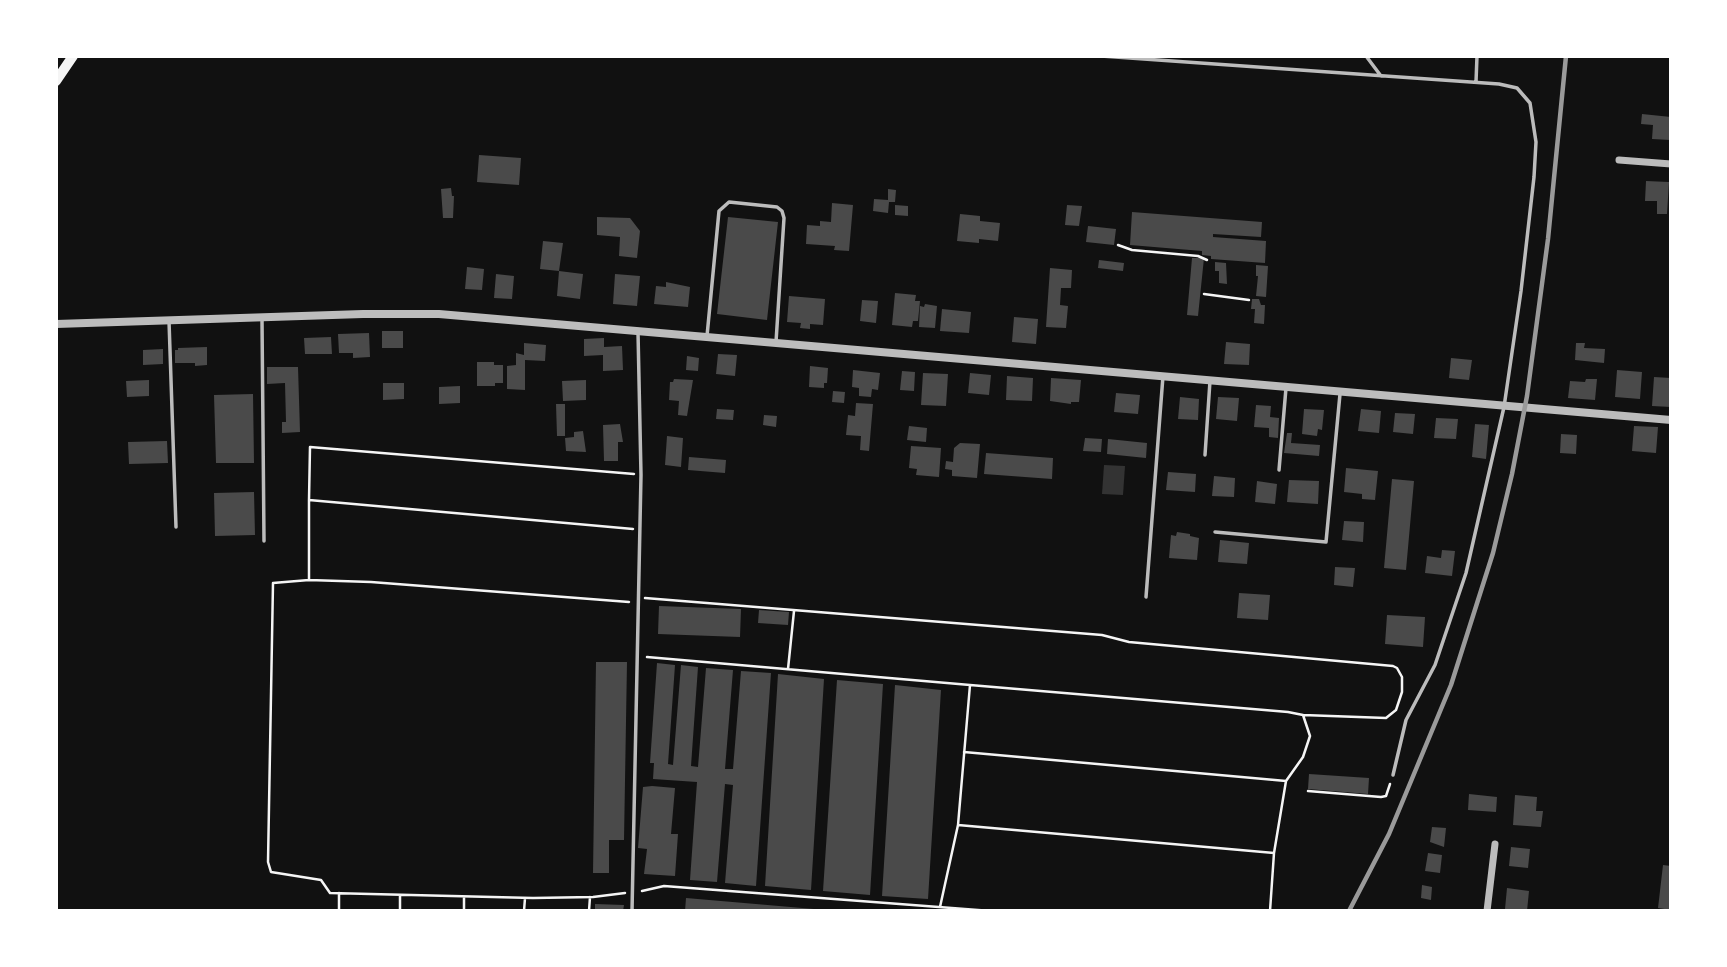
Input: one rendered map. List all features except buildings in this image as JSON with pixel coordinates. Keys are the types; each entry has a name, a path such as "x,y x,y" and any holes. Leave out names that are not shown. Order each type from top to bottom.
{"main road":[{"path":"56,80 73,56"}],"street":[{"path":"1619,160 1671,164"},
{"path":"56,324 439,314 1671,420"},
{"path":"1486,911 1495,844"}],"lane":[{"path":"1101,56 1476,82 1517,88 1530,103 1536,142 1527,245 1504,407 1466,573 1434,665 1406,720 1393,775"},
{"path":"1366,56 1381,76"},
{"path":"1476,82 1477,56"},
{"path":"707,336 719,211 729,202 777,207 782,211 776,342"},
{"path":"262,318 264,541"},
{"path":"169,321 176,527"},
{"path":"632,911 640,475 638,331"},
{"path":"1146,597 1163,375"},
{"path":"1205,454 1210,379"},
{"path":"1279,470 1286,386"},
{"path":"1215,533 1326,542 1340,392"}],"path":[{"path":"1118,245 1132,250 1198,256 1207,260"},
{"path":"1204,294 1249,300"},
{"path":"309,580 310,447 640,475"},
{"path":"309,500 639,529"},
{"path":"637,656 1303,715 1386,718 1396,710 1402,692 1402,677 1397,668 1129,642 1102,635 794,611 371,582 309,580 274,583 268,862 271,872 321,880 330,893 590,897 664,886 990,911"},
{"path":"788,669 794,611"},
{"path":"940,907 958,825 970,685"},
{"path":"1270,911 1274,853 1286,781 1303,757 1310,736 1303,715"},
{"path":"964,752 1286,781"},
{"path":"1308,791 1381,797 1386,796 1393,775"},
{"path":"958,825 1274,853"},
{"path":"339,911 340,893"},
{"path":"400,895 400,911"},
{"path":"464,896 464,911"},
{"path":"589,911 590,897"},
{"path":"524,898 524,911"}],"shaded area":[{"path":"1104,465 1125,466 1123,495 1102,494"}],"railway":[{"path":"1349,911 1389,834 1451,685 1493,553 1527,396 1548,239 1566,56"}]}
